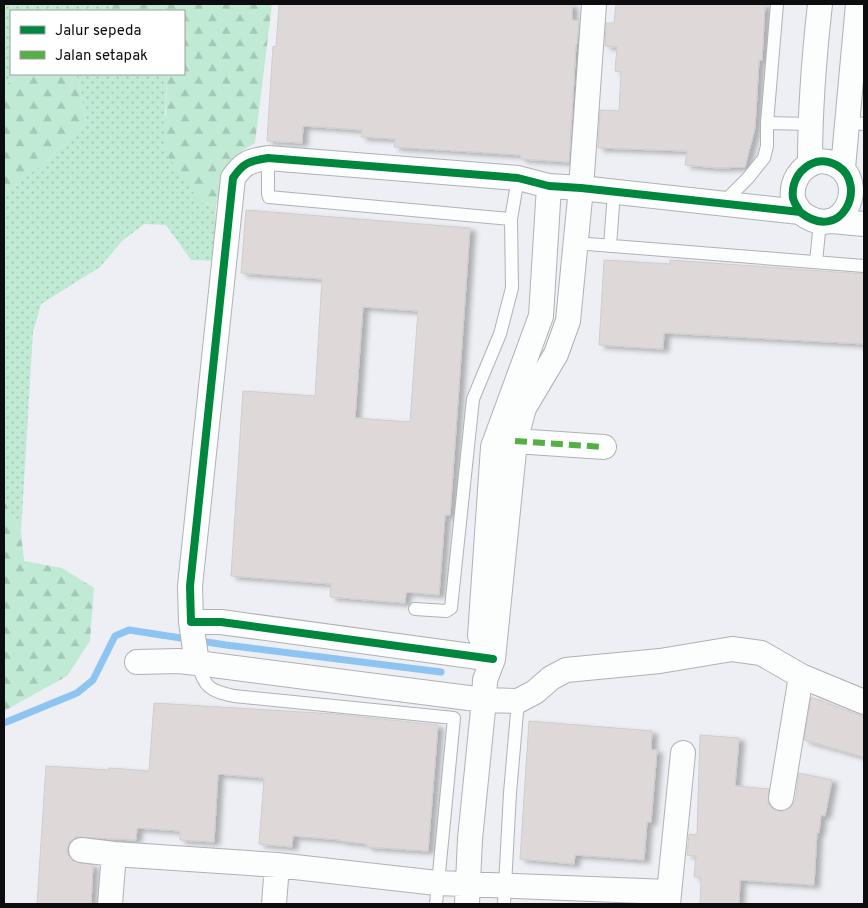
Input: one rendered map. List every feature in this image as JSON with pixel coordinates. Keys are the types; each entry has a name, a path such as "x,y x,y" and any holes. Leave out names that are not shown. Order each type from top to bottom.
{"street":[{"path":"468,894 470,839 485,674 515,441 524,408 556,354 568,321 581,188 594,4"},
{"path":"810,164 810,124 820,4"},
{"path":"817,218 845,212 853,198 858,4"},
{"path":"196,658 191,625 190,586 233,178 241,166 254,160 268,158 518,178 549,186 722,204 864,224"},
{"path":"817,218 793,199 793,185 799,173 810,164 821,161 833,163 853,178"},
{"path":"137,662 196,658 455,707 485,674 493,447 540,316 549,186"},
{"path":"515,441 604,447"},
{"path":"191,625 221,622 485,674 518,701 535,692 551,678 566,670 660,661 732,649 761,653 801,676 864,702"},
{"path":"781,798 801,676"},
{"path":"81,850 277,865 437,894 668,898 682,753"},
{"path":"110,904 114,854"},
{"path":"274,904 277,865"}],"lane":[{"path":"722,204 748,178 764,158 767,146 767,123 777,4"},
{"path":"767,123 810,124"},
{"path":"268,158 268,194 270,197 511,219"},
{"path":"415,609 446,611 451,608 473,399 500,334 512,288 511,219 518,178"},
{"path":"610,246 614,192"},
{"path":"816,262 817,218"},
{"path":"575,243 864,266"},
{"path":"505,895 510,793 518,701"},
{"path":"437,894 455,707"}],"green space":[{"path":"4,4 110,4 111,10 10,10 10,75 20,75 4,86"},
{"path":"110,4 272,4 255,143 237,154 223,180 216,205 200,202 165,152 167,75 185,75 185,10 111,10"},
{"path":"20,75 69,75 78,78 86,123 50,158 4,194 4,86"},
{"path":"69,75 167,75 165,115 200,202 216,205 214,261 191,260 166,225 144,224 122,241 100,267 41,304 33,332 21,531 4,501 4,194 50,158 86,123 78,78"},
{"path":"4,501 21,531 24,561 62,568 94,588 90,641 67,676 4,711"}],"building":[{"path":"279,4 572,4 572,20 579,21 569,162 521,159 521,155 394,147 395,139 361,137 362,130 303,126 302,143 267,141 273,46 276,47"},
{"path":"616,4 765,4 762,60 759,60 755,128 745,167 718,168 685,165 687,151 598,148 600,110 619,111 621,72 615,71 617,47 605,46 606,23 614,23"},
{"path":"246,210 470,228 450,515 445,515 439,595 406,592 405,603 330,597 331,584 231,576 243,391 315,396 322,279 241,273","holes":["363,307 418,311 410,422 355,418"]},
{"path":"604,260 670,264 670,260 864,274 864,344 664,333 663,349 599,345"},
{"path":"811,697 864,717 864,757 804,740"},
{"path":"154,703 334,714 438,725 428,851 367,847 367,844 341,840 293,836 292,847 259,844 264,778 218,774 214,842 180,840 180,831 137,828 136,840 76,837 70,842 67,849 68,855 73,861 93,865 91,904 37,904 46,766 149,771"},
{"path":"529,721 652,731 651,750 657,750 651,822 647,822 644,860 575,855 574,864 520,859"},
{"path":"700,735 739,738 735,786 769,789 768,803 778,811 786,811 792,806 795,800 799,773 832,780 825,816 821,815 819,833 817,832 814,885 740,880 739,904 700,904 701,877 694,877 696,856 687,855 689,834 697,835"}],"waterway":[{"path":"4,723 77,693 93,680 115,636 129,630 226,645 441,672"}],"marked path":[{"path":"515,441 604,447"}],"cycle path":[{"path":"493,659 221,622 191,622 190,586 233,178 247,164 268,158 518,178 549,186 800,212 815,220 828,221 838,217 846,208 850,198 851,186 847,175 833,163 822,161 805,167 795,181 793,192 794,200 800,212"}]}
